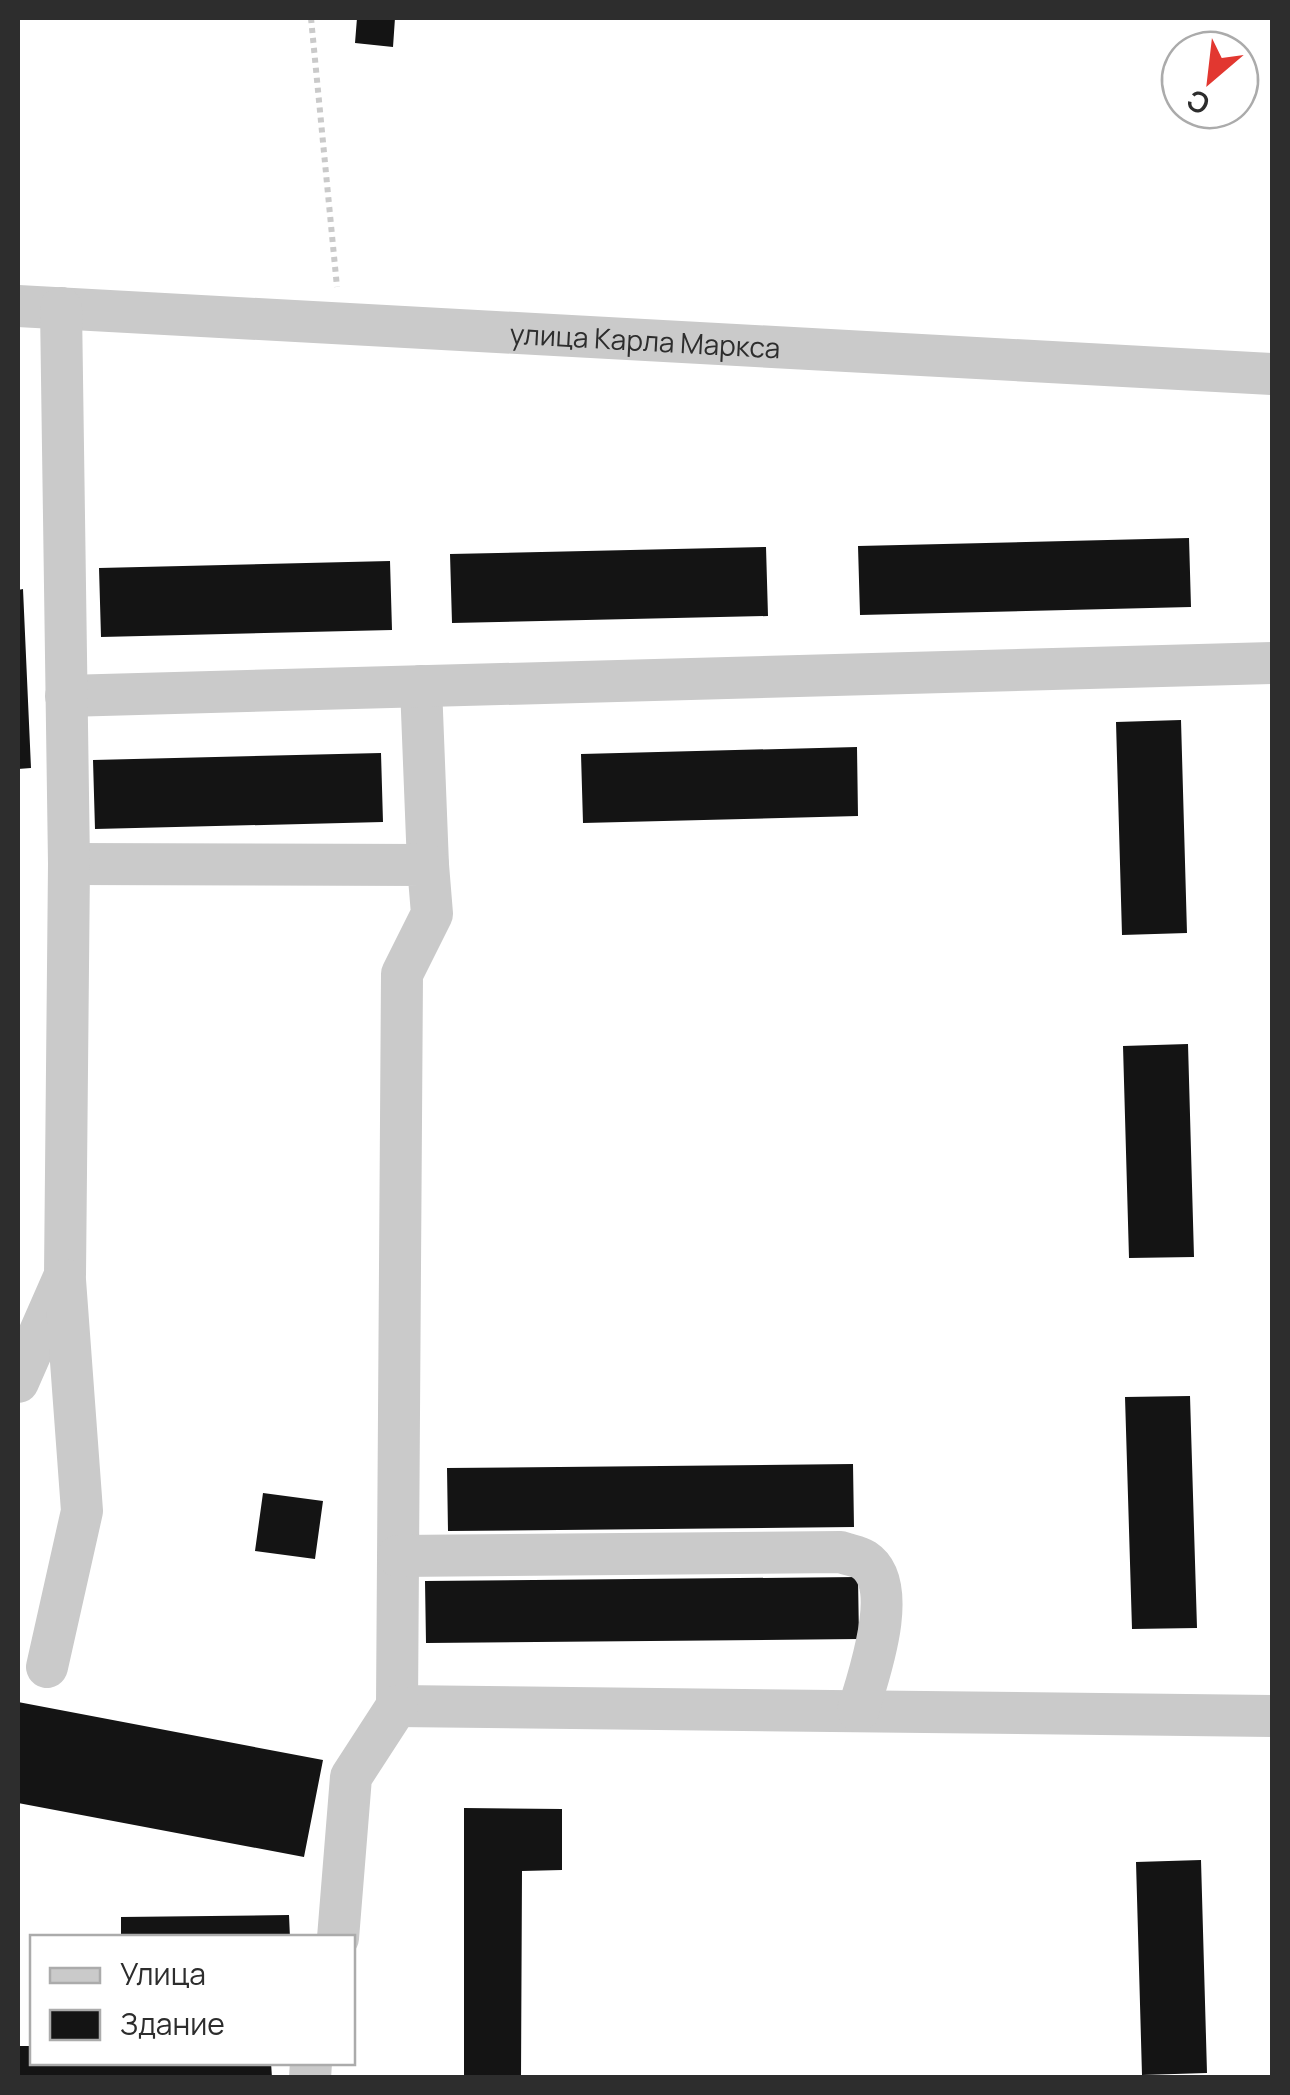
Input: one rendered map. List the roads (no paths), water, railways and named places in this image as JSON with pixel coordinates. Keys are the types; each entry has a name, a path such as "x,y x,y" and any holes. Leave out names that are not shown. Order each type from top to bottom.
{"street":[{"name":"улица Карла Маркса","path":"18,306 1272,374"},
{"path":"47,1667 82,1511 65,1275 68,864 61,308"},
{"path":"66,696 1272,663"},
{"path":"338,1935 351,1776 397,1706 402,974 432,914 421,686"},
{"path":"68,864 428,865"},
{"path":"18,1382 65,1275"},
{"path":"398,1556 841,1552 866,1561 879,1582 880,1639 858,1711"},
{"path":"397,1706 1272,1716"}]}
